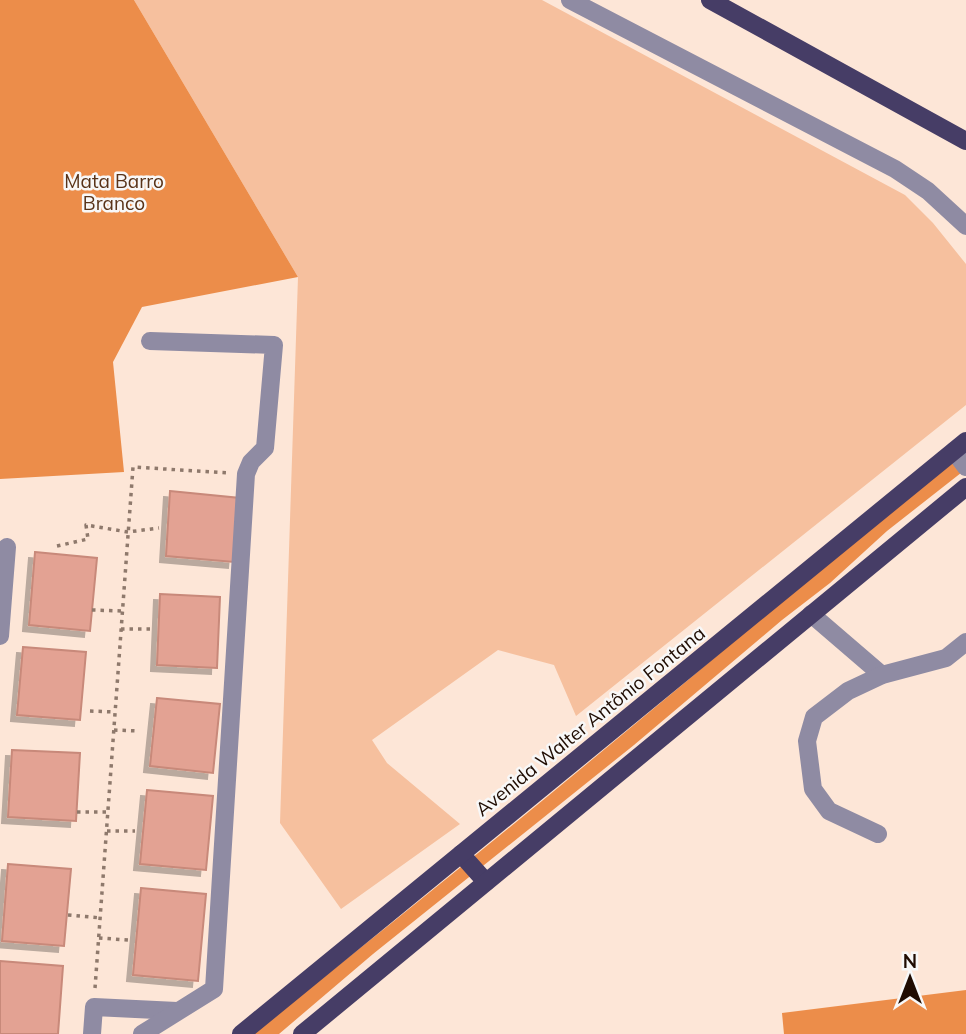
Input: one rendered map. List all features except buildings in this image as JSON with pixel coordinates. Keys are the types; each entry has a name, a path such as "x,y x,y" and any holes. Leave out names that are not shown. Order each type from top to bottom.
{"main road":[{"path":"710,0 966,141"},
{"name":"Avenida Walter Antônio Fontana","path":"241,1034 960,446"},
{"path":"302,1034 966,487"},
{"path":"461,854 486,882"}],"street":[{"path":"570,0 895,169 928,191 966,226"},
{"path":"142,1034 214,989 246,474 251,462 265,448 274,345 150,341"},
{"path":"960,446 966,467"},
{"path":"0,636 7,547"},
{"path":"811,614 882,675"},
{"path":"878,834 829,811 813,789 807,741 814,717 848,691 882,675 946,658 966,642"},
{"path":"92,1034 94,1007 177,1011"}],"path":[{"path":"94,1007 133,467 246,474"},
{"path":"57,546 88,539 86,525 128,532 159,528"},
{"path":"92,610 122,611"},
{"path":"121,629 154,629"},
{"path":"90,711 115,712"},
{"path":"114,730 139,731"},
{"path":"77,812 108,812"},
{"path":"107,831 135,831"},
{"path":"68,915 101,918"},
{"path":"99,938 128,940"}],"shaded area":[{"path":"134,0 542,0 905,195 933,223 966,264 966,405 576,716 554,665 498,650 372,740 387,763 460,824 341,909 280,823 298,277"}],"green space":[{"name":"Mata Barro Branco","path":"0,0 134,0 298,277 142,307 113,362 124,472 0,479"},
{"path":"966,449 966,469 887,531 830,583 634,745 373,954 279,1034 251,1034 525,814"},
{"path":"966,990 966,1034 784,1034 782,1013"}]}
